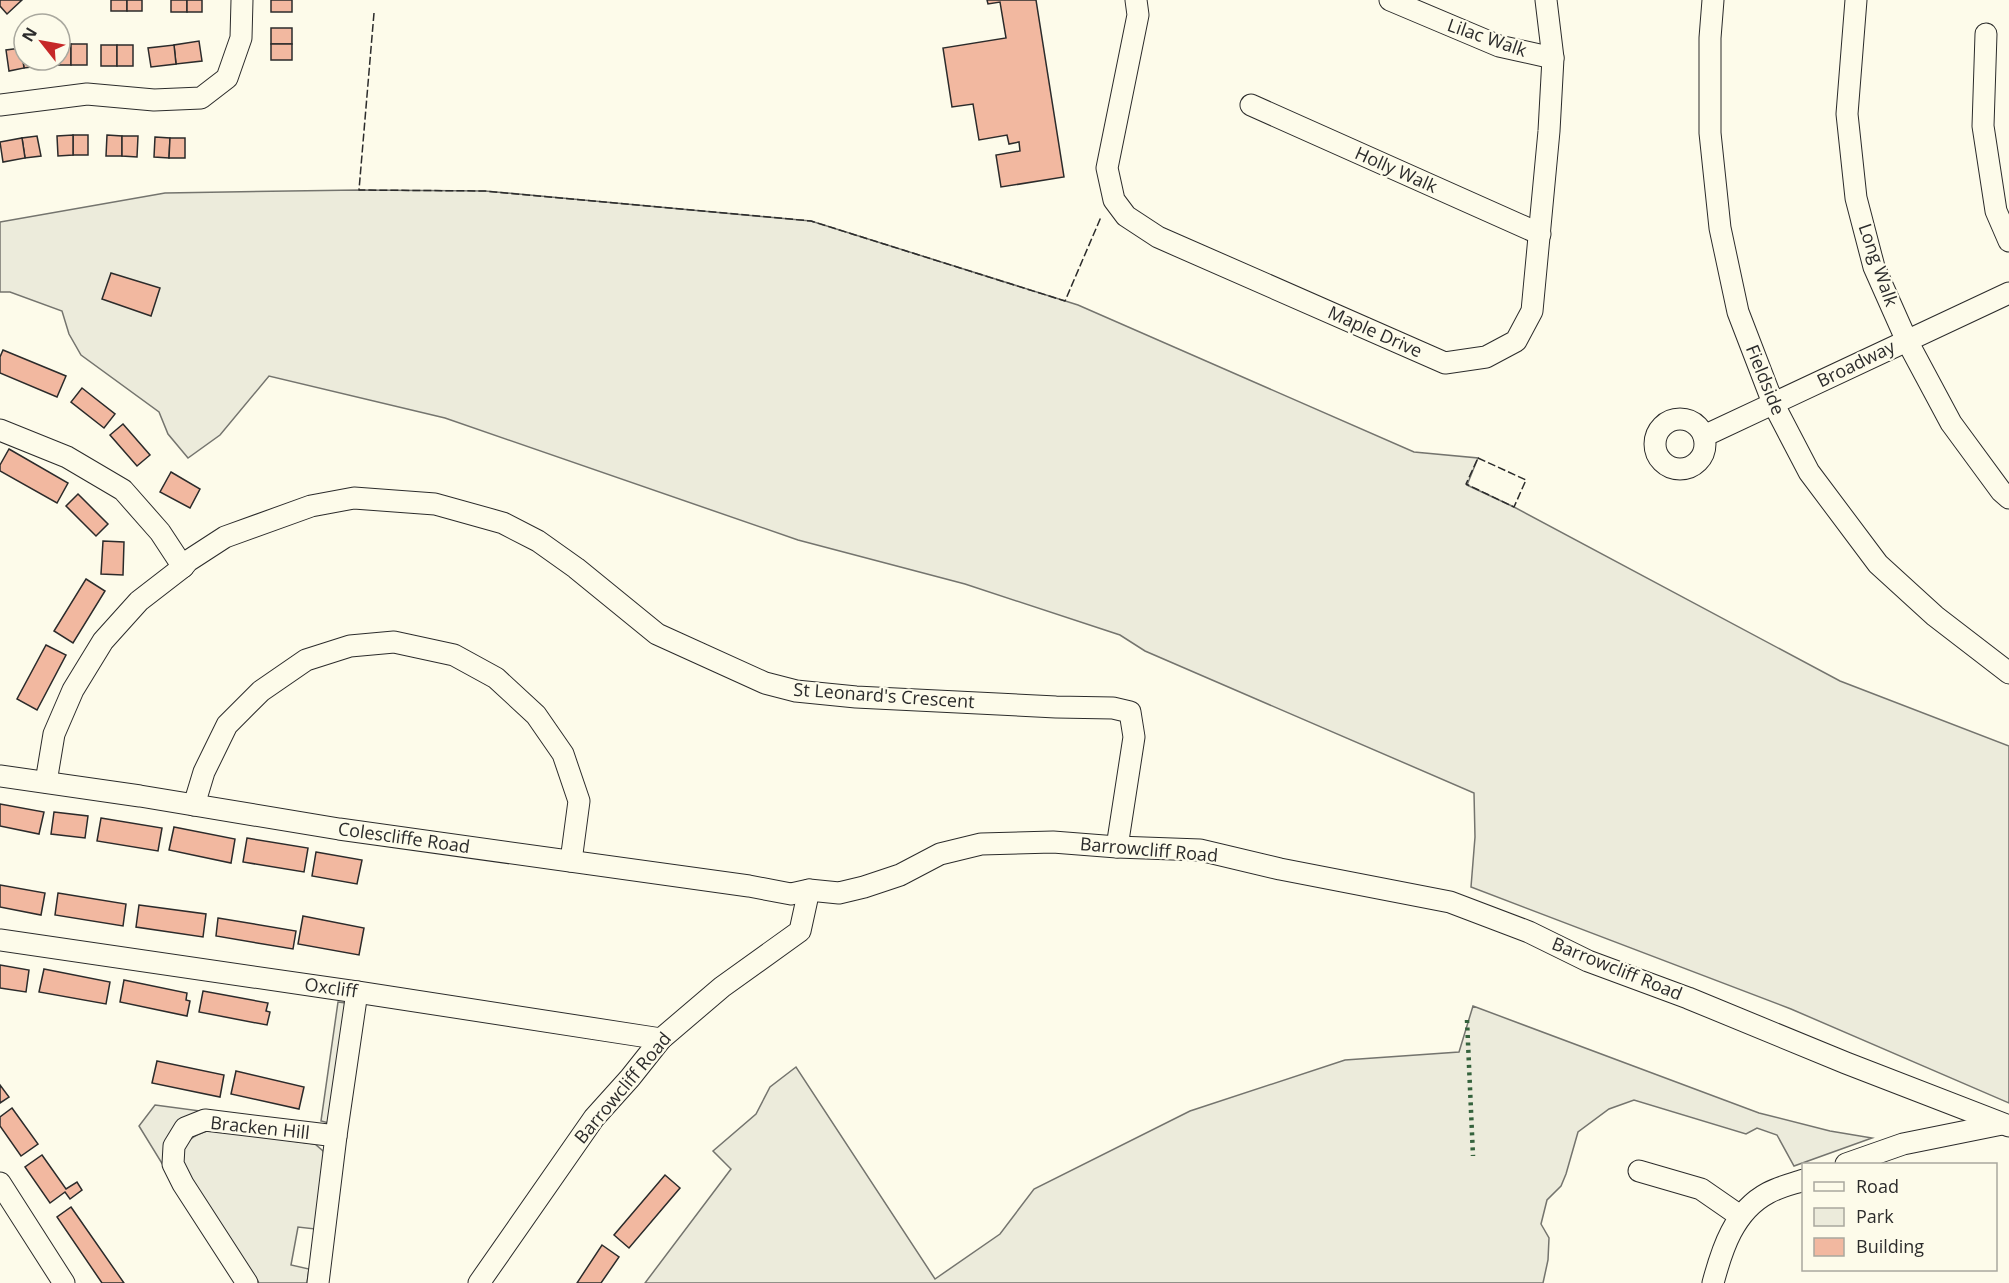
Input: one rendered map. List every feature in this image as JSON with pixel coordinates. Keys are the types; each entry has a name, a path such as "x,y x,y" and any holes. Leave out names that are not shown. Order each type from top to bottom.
{"street":[{"path":"0,105 87,94 154,100 201,98 227,78 241,38 242,0"},
{"name":"Maple Drive","path":"1136,0 1138,15 1107,168 1114,200 1126,216 1158,237 1445,363 1486,357 1516,341 1532,311 1553,58 1546,0"},
{"name":"Lilac Walk","path":"1390,0 1499,46 1553,58"},
{"name":"Fieldside","path":"1713,0 1710,38 1710,133 1720,228 1738,312 1773,404 1809,472 1878,564 1935,616 2009,673"},
{"name":"Long Walk","path":"1856,0 1846,114 1856,198 1874,267 1906,339 1951,423 2001,491 2009,498"},
{"path":"1986,34 1983,126 1996,211 2009,241"},
{"name":"Holly Walk","path":"1251,105 1540,234"},
{"name":"Broadway","path":"1704,436 1906,339 2009,293"},
{"path":"0,430 67,457 123,490 160,532 183,567"},
{"name":"St Leonard's Crescent","path":"46,782 54,734 73,690 103,641 139,601 188,561 225,537 311,506 354,498 435,504 502,523 538,541 576,568 657,634 765,683 796,691 856,697 1113,708 1130,712 1134,737 1117,847"},
{"path":"194,805 204,771 227,725 261,691 306,660 350,646 394,642 454,655 496,678 536,715 563,754 579,801 572,861"},
{"name":"Colescliffe Road","path":"0,776 339,829 791,894 809,890"},
{"name":"Barrowcliff Road","path":"479,1283 594,1118 661,1039 723,987 800,931 809,890 838,893 864,887 900,875 940,854 981,844 1053,842 1200,850 1450,902 1529,932 1588,961 1688,998 2006,1125"},
{"name":"Oxcliff","path":"0,940 661,1039"},
{"name":"Bracken Hill","path":"318,1283 357,992"},
{"name":"Bracken Hill","path":"247,1283 183,1184 173,1164 174,1146 185,1128 205,1120 336,1137"},
{"path":"1849,1163 1903,1144 2006,1125"},
{"path":"1639,1171 1701,1188 1740,1216"},
{"path":"1713,1283 1721,1253 1740,1216 1767,1193 1802,1180"},
{"path":"0,1183 64,1283"}],"green space":[{"path":"485,191 811,221 1078,305 1414,452 1478,458 1467,485 1514,507 1840,681 2009,746 2009,1103 1791,1009 1471,887 1475,837 1474,793 1145,651 1120,635 965,584 798,540 445,418 269,376 220,435 188,458 168,434 159,412 81,355 69,334 62,311 10,292 0,292 0,222 165,193"},
{"path":"338,1002 346,1003 329,1123 321,1121"},
{"path":"1473,1006 1759,1113 1830,1131 1872,1138 1794,1166 1777,1135 1757,1128 1746,1134 1634,1100 1609,1109 1578,1132 1561,1186 1547,1200 1541,1224 1549,1238 1548,1260 1543,1283 645,1283 731,1169 713,1151 756,1114 770,1087 796,1067 935,1279 1000,1234 1034,1189 1190,1111 1345,1060 1459,1052"},
{"path":"155,1105 208,1112 166,1170 139,1126"},
{"path":"210,1130 315,1144 323,1151 326,1160 315,1229 298,1227 291,1265 309,1269 307,1283 259,1283 202,1200 185,1168 182,1157 187,1142"}],"building":[{"path":"0,0 22,0 7,14 0,6"},
{"path":"111,0 127,0 127,11 111,11"},
{"path":"127,0 142,0 142,11 127,11"},
{"path":"171,0 187,0 187,12 171,12"},
{"path":"187,0 202,0 202,12 187,12"},
{"path":"271,0 292,0 292,12 271,12"},
{"path":"987,0 1036,0 1064,177 1001,187 996,155 1020,151 1019,142 1009,144 1007,135 979,140 973,104 952,107 943,48 1006,38 1000,2 988,4"},
{"path":"271,28 292,28 292,44 271,44"},
{"path":"199,41 202,61 176,64 174,45"},
{"path":"72,44 87,44 87,65 72,65"},
{"path":"271,44 292,44 292,60 271,60"},
{"path":"101,45 117,45 117,66 101,66"},
{"path":"117,45 133,45 133,66 117,66"},
{"path":"174,45 176,64 151,67 148,48"},
{"path":"12,49 12,70 9,71 6,50"},
{"path":"73,135 88,135 88,155 73,155"},
{"path":"73,135 73,155 58,156 57,136"},
{"path":"107,135 122,136 122,156 106,156"},
{"path":"37,136 41,156 25,158 22,138"},
{"path":"122,136 138,136 137,157 122,156"},
{"path":"155,137 170,138 169,158 154,157"},
{"path":"22,138 25,158 3,162 0,142"},
{"path":"170,138 185,138 185,158 169,158"},
{"path":"111,273 160,288 151,316 102,299"},
{"path":"3,350 66,376 57,397 0,373 0,357"},
{"path":"82,388 115,414 104,428 71,402"},
{"path":"123,424 150,455 137,466 110,435"},
{"path":"9,449 68,483 57,503 0,471 0,465"},
{"path":"171,472 200,489 190,508 160,492"},
{"path":"78,494 108,524 96,536 66,506"},
{"path":"103,541 124,542 123,575 101,574"},
{"path":"86,579 105,591 73,643 54,631"},
{"path":"46,645 66,655 37,710 17,699"},
{"path":"0,804 44,812 39,834 0,826"},
{"path":"54,812 88,816 85,838 51,834"},
{"path":"101,818 162,828 158,851 97,841"},
{"path":"174,827 235,839 231,863 169,850"},
{"path":"247,838 308,848 304,872 243,862"},
{"path":"316,852 362,860 357,884 312,876"},
{"path":"0,885 45,893 41,915 0,907"},
{"path":"58,893 126,904 123,926 55,915"},
{"path":"139,905 206,914 203,937 136,927"},
{"path":"303,916 364,928 359,955 298,944"},
{"path":"218,918 296,931 293,949 216,936"},
{"path":"0,965 29,970 26,992 0,988"},
{"path":"44,969 110,982 106,1004 39,992"},
{"path":"124,980 187,993 186,1000 190,1001 187,1016 120,1002"},
{"path":"203,991 268,1003 266,1011 270,1012 267,1025 199,1012"},
{"path":"157,1061 224,1075 220,1097 152,1083"},
{"path":"236,1071 304,1087 299,1109 231,1094"},
{"path":"0,1085 9,1097 0,1103"},
{"path":"12,1108 38,1144 21,1156 0,1126 0,1117"},
{"path":"42,1155 66,1189 77,1182 82,1190 70,1199 65,1192 50,1203 25,1167"},
{"path":"665,1175 680,1188 629,1248 614,1235"},
{"path":"71,1207 124,1283 102,1283 57,1217"},
{"path":"602,1245 619,1257 601,1283 577,1283"}],"hedge":[{"path":"1467,1020 1473,1156"}],"fence":[{"path":"374,13 359,190 485,191 811,221 1065,301 1101,217"},
{"path":"1478,458 1526,480 1514,507 1466,484 1478,458"}]}
